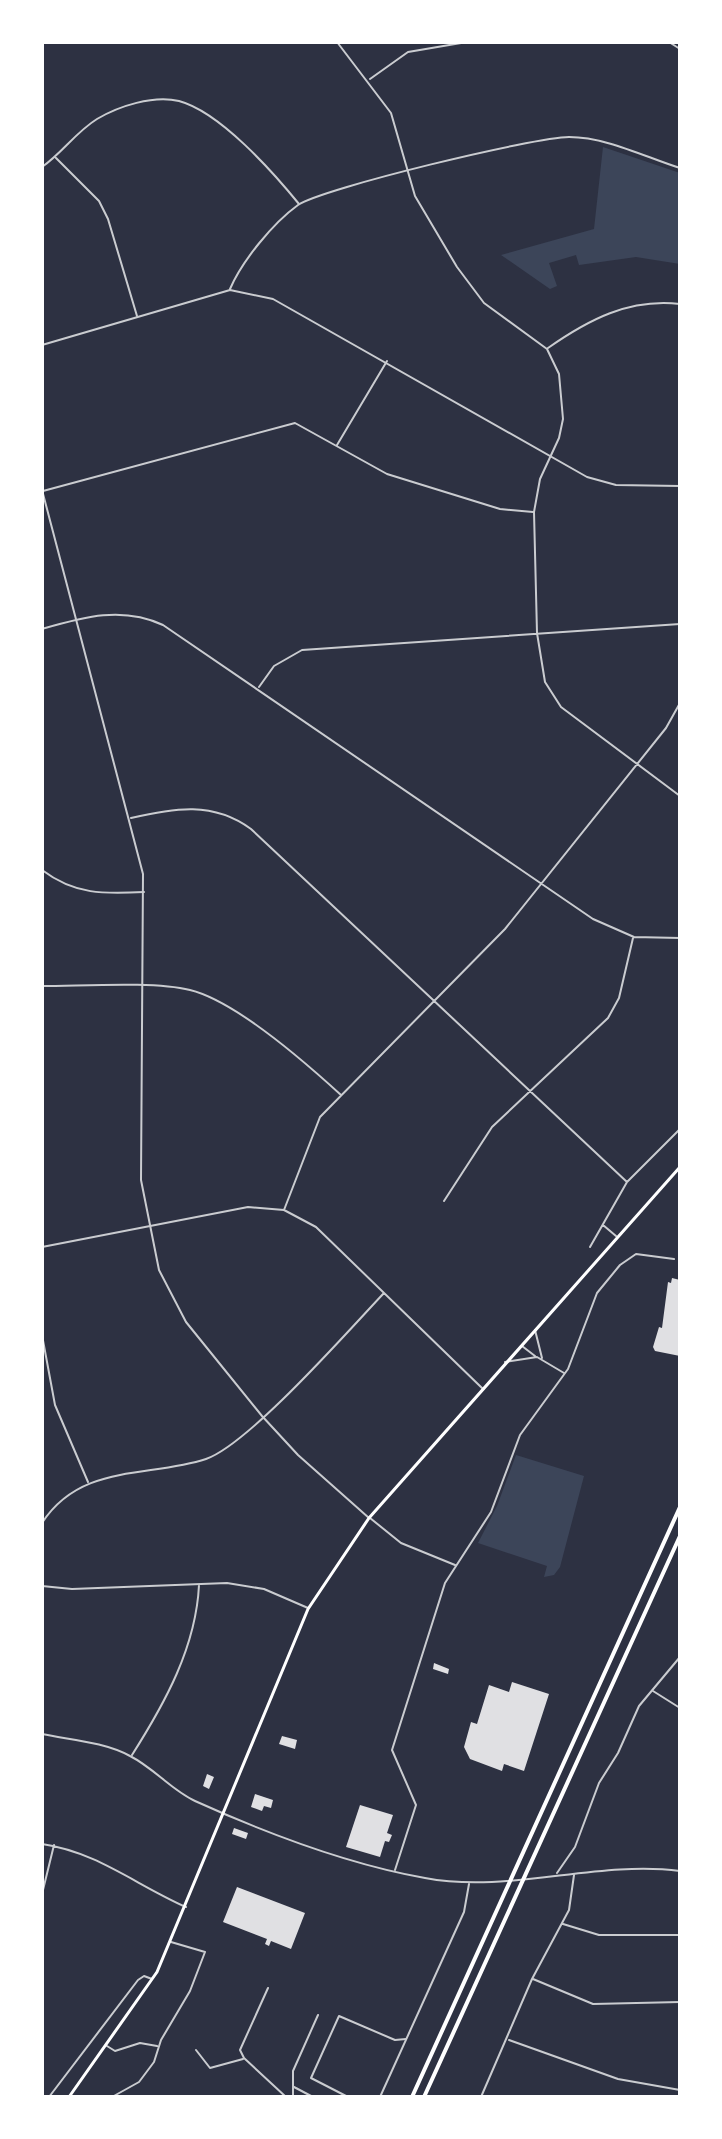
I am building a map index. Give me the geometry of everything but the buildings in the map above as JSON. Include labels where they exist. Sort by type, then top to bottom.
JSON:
[{"type":"highway","points":[[412,2097],[680,1507]]},
{"type":"highway","points":[[424,2097],[680,1536]]},
{"type":"main road","points":[[69,2097],[153,1979],[186,1907],[221,1811],[309,1609],[369,1518],[680,1167]]},
{"type":"street","points":[[337,42],[369,80],[391,113],[426,219],[484,303],[547,349],[559,374],[564,405],[559,438],[540,479],[534,512],[537,633],[542,674],[554,698],[680,796]]},
{"type":"street","points":[[369,80],[408,52],[467,42]]},
{"type":"street","points":[[669,42],[680,49]]},
{"type":"street","points":[[42,167],[79,132],[122,107],[160,99],[181,102],[253,150],[299,204]]},
{"type":"street","points":[[230,290],[241,264],[299,204],[408,172],[524,143],[571,137],[592,139],[680,168]]},
{"type":"street","points":[[55,157],[99,201],[108,219],[137,316]]},
{"type":"street","points":[[42,345],[230,290],[273,299],[296,309],[550,457],[603,483],[680,486]]},
{"type":"street","points":[[547,349],[586,321],[605,313],[680,304]]},
{"type":"street","points":[[337,445],[387,361]]},
{"type":"street","points":[[456,1565],[401,1543],[298,1455],[262,1416],[177,1309],[159,1270],[141,1180],[144,892],[131,818],[42,491],[295,423],[387,474],[500,509],[534,512]]},
{"type":"street","points":[[42,629],[77,619],[118,613],[151,619],[258,688],[610,929],[634,937],[680,938]]},
{"type":"street","points":[[258,688],[274,666],[302,650],[680,624]]},
{"type":"street","points":[[284,1210],[316,1123],[505,929],[666,728],[680,703]]},
{"type":"street","points":[[131,818],[192,807],[239,820],[435,998],[627,1182]]},
{"type":"street","points":[[42,870],[60,883],[89,893],[144,892]]},
{"type":"street","points":[[444,1201],[479,1144],[608,1018],[619,998],[634,937]]},
{"type":"street","points":[[42,986],[183,988],[210,997],[304,1062],[341,1095]]},
{"type":"street","points":[[590,1247],[627,1182],[680,1129]]},
{"type":"street","points":[[42,1247],[237,1208],[284,1210],[316,1227],[482,1388]]},
{"type":"street","points":[[603,1225],[617,1237]]},
{"type":"street","points":[[395,1871],[416,1805],[392,1750],[445,1583],[491,1512],[520,1435],[565,1374],[589,1309],[610,1275],[636,1254],[674,1259]]},
{"type":"street","points":[[42,1523],[66,1497],[88,1483],[126,1471],[211,1457],[230,1446],[385,1293]]},
{"type":"street","points":[[535,1329],[537,1346],[543,1359]]},
{"type":"street","points":[[42,1335],[58,1414],[88,1483]]},
{"type":"street","points":[[521,1345],[565,1374]]},
{"type":"street","points":[[505,1362],[537,1357]]},
{"type":"street","points":[[132,1756],[155,1718],[192,1637],[199,1583]]},
{"type":"street","points":[[42,1586],[72,1589],[199,1583],[264,1589],[309,1609]]},
{"type":"street","points":[[556,1875],[575,1847],[599,1783],[618,1753],[639,1706],[680,1657]]},
{"type":"street","points":[[652,1690],[680,1708]]},
{"type":"street","points":[[42,1734],[95,1744],[132,1756],[185,1796],[280,1837],[395,1871],[469,1882],[556,1875],[680,1871]]},
{"type":"street","points":[[42,1844],[99,1859],[150,1891],[186,1907]]},
{"type":"street","points":[[42,1894],[54,1845]]},
{"type":"street","points":[[482,2097],[532,1979],[562,1924],[573,1896],[574,1875]]},
{"type":"street","points":[[380,2097],[464,1912],[469,1882]]},
{"type":"street","points":[[562,1924],[599,1935],[680,1935]]},
{"type":"street","points":[[112,2097],[139,2082],[143,2072],[154,2062],[158,2047],[190,1991],[205,1952],[171,1942]]},
{"type":"street","points":[[49,2097],[138,1980],[144,1976],[153,1979]]},
{"type":"street","points":[[532,1979],[593,2004],[680,2002]]},
{"type":"street","points":[[268,1988],[240,2050],[244,2058],[286,2097]]},
{"type":"street","points":[[293,2097],[293,2071],[318,2015]]},
{"type":"street","points":[[348,2097],[311,2078],[339,2016],[395,2040],[407,2039]]},
{"type":"street","points":[[508,2040],[618,2079],[680,2090]]},
{"type":"street","points":[[106,2045],[115,2051],[140,2043],[158,2047]]},
{"type":"street","points":[[196,2050],[210,2068],[244,2058]]},
{"type":"street","points":[[293,2086],[313,2097]]},
{"type":"shaded area","points":[[603,147],[680,173],[680,264],[636,257],[579,265],[576,255],[549,263],[557,286],[550,289],[501,255],[594,229]]},
{"type":"shaded area","points":[[516,1455],[584,1476],[560,1567],[554,1575],[544,1577],[547,1566],[478,1543],[497,1506]]}]
